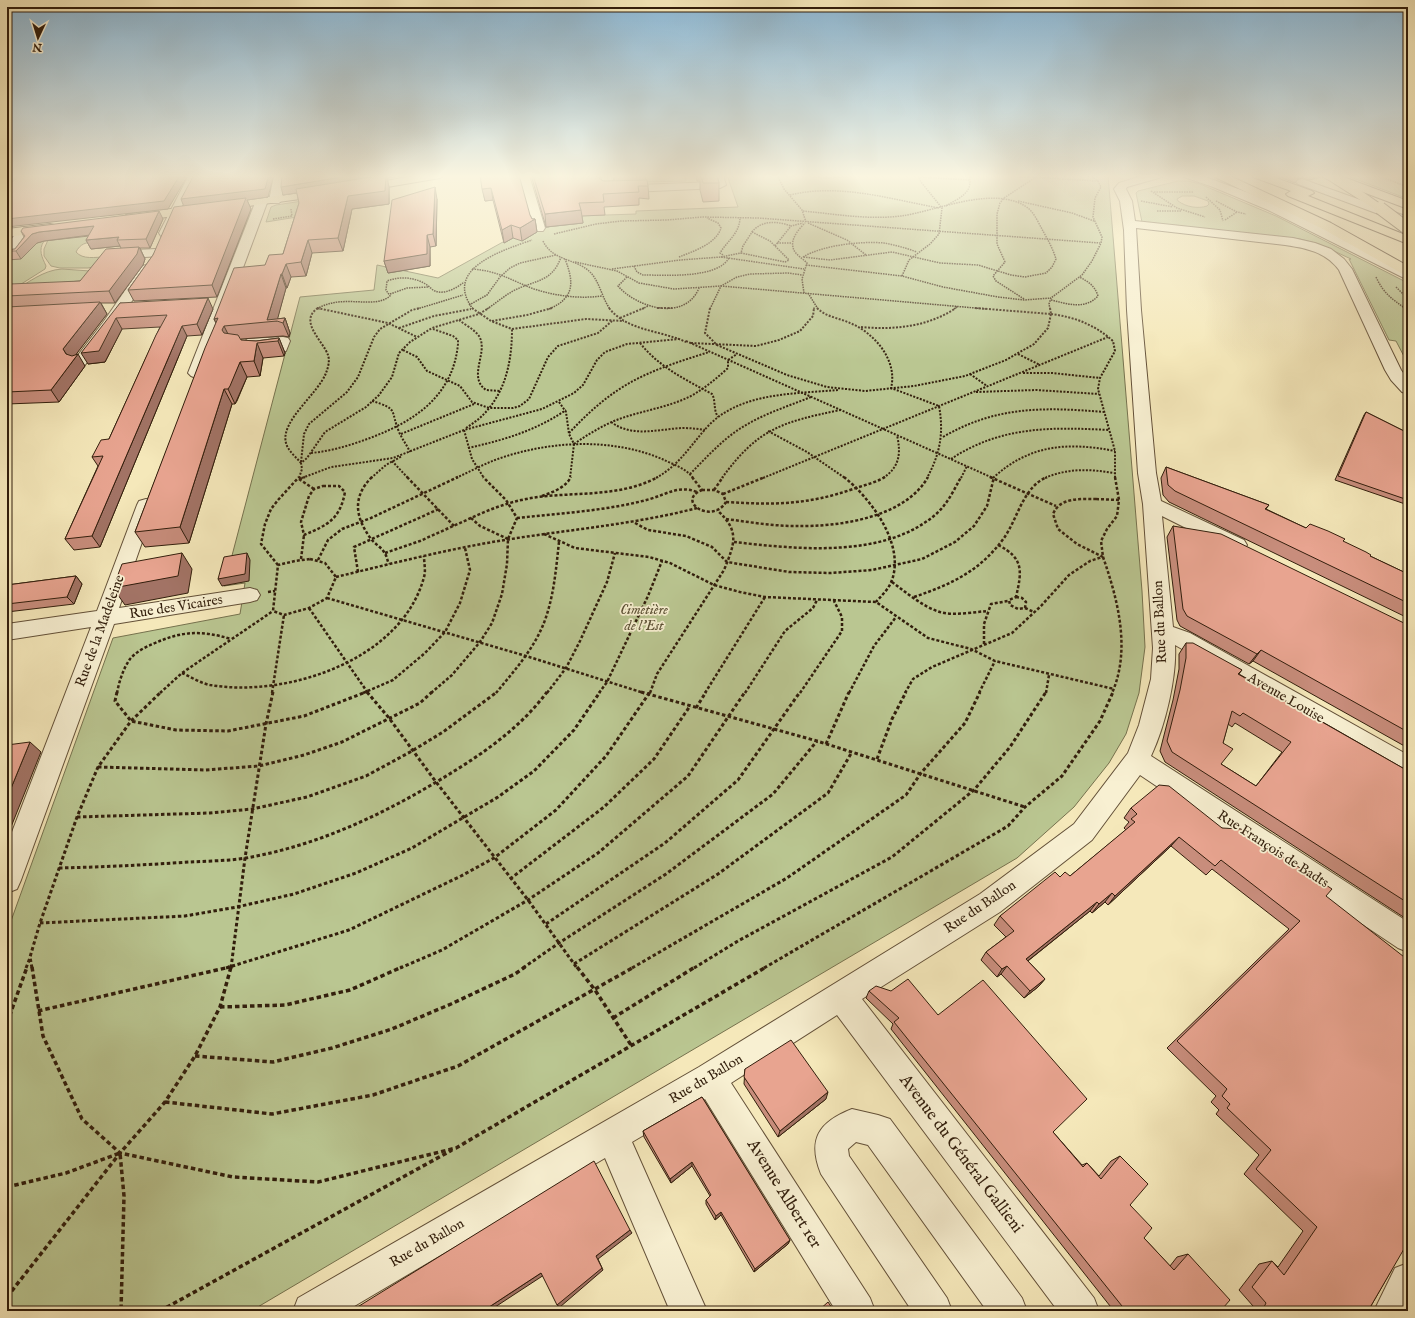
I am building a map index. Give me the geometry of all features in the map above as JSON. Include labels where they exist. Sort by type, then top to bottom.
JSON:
[{"type":"main road","points":[[1346,237],[1408,271]]},
{"type":"main road","points":[[1359,237],[1408,262]]},
{"type":"street","points":[[7,254],[14,254],[23,244],[13,245],[20,237]]},
{"type":"street","points":[[80,362],[121,308],[150,266],[163,237]]},
{"type":"street","points":[[189,391],[212,346],[217,302],[250,237]]},
{"type":"street","name":"Rue du Ballon","points":[[311,1311],[710,1078],[990,903],[1084,832],[1137,760],[1148,736],[1162,679],[1164,657],[1152,504],[1147,473],[1130,237]]},
{"type":"street","points":[[1238,237],[1299,243],[1325,251],[1337,259],[1345,268],[1393,370],[1408,389]]},
{"type":"street","points":[[1330,237],[1408,276]]},
{"type":"street","points":[[110,255],[156,253]]},
{"type":"street","points":[[106,308],[136,307]]},
{"type":"street","points":[[237,344],[252,342],[255,344]]},
{"type":"street","name":"Rue de la Madeleine","points":[[7,880],[106,618],[153,488]]},
{"type":"street","points":[[1152,504],[1251,552]]},
{"type":"street","name":"Rue des Vicaires","points":[[7,632],[250,595]]},
{"type":"street","name":"Avenue Louise","points":[[1163,632],[1182,639],[1408,767]]},
{"type":"street","name":"Rue François de Badts","points":[[1137,760],[1408,938]]},
{"type":"street","name":"Avenue du Général Gallieni","points":[[841,996],[1081,1311]]},
{"type":"street","name":"Avenue Albert 1er","points":[[710,1078],[857,1311]]},
{"type":"street","points":[[934,1311],[833,1162],[831,1142],[852,1125],[878,1131],[1008,1311]]},
{"type":"street","points":[[612,1135],[689,1311]]},
{"type":"street","points":[[1392,1311],[1408,1281]]},
{"type":"path","points":[[390,294],[386,290],[387,281],[393,278],[417,280],[434,291],[441,292],[452,290],[460,286],[472,269],[484,260],[532,237]]},
{"type":"path","points":[[542,237],[544,244],[551,252],[578,264],[589,271],[598,283],[602,296],[611,310],[624,321],[636,327],[667,334],[710,352],[1056,506]]},
{"type":"path","points":[[672,260],[704,247],[717,237]]},
{"type":"path","points":[[722,256],[720,253],[721,251],[733,237]]},
{"type":"path","points":[[741,253],[743,246],[749,237]]},
{"type":"path","points":[[609,269],[688,257],[722,256],[741,253],[762,259],[789,261],[775,246],[759,237]]},
{"type":"path","points":[[775,246],[782,237]]},
{"type":"path","points":[[794,237],[792,247],[796,253],[803,257],[830,260],[892,252],[940,263],[978,265],[1011,275],[1025,277],[1046,273],[1052,267],[1056,260],[1054,249],[1048,239]]},
{"type":"path","points":[[836,237],[863,250],[866,255]]},
{"type":"path","points":[[902,276],[903,269],[911,257],[937,237]]},
{"type":"path","points":[[998,237],[997,244],[1006,262],[993,276],[996,281],[1024,300]]},
{"type":"path","points":[[1017,237],[1101,243]]},
{"type":"path","points":[[802,274],[750,274],[737,277],[721,286],[712,301],[706,316],[705,333],[717,345],[787,375],[828,387],[865,391],[914,386],[970,374],[1006,360],[1034,344],[1048,328],[1051,314],[1049,304],[1051,299],[1079,277],[1092,261],[1101,243],[1102,237]]},
{"type":"path","points":[[803,257],[820,250],[852,244],[876,242],[891,244],[917,252]]},
{"type":"path","points":[[777,243],[792,243]]},
{"type":"path","points":[[469,305],[487,295],[503,274],[510,268],[520,263],[557,255]]},
{"type":"path","points":[[722,256],[804,269]]},
{"type":"path","points":[[301,463],[325,432],[366,407],[386,386],[392,377],[399,354],[410,342],[432,328],[479,314],[513,291],[551,276],[558,266],[561,257]]},
{"type":"path","points":[[803,257],[806,265],[802,274],[804,293]]},
{"type":"path","points":[[634,266],[637,273],[643,275],[698,272],[714,270],[722,267],[729,258]]},
{"type":"path","points":[[160,1311],[456,1148],[1008,826],[1025,808],[1062,776],[1100,721],[1119,678],[1122,638],[1116,592],[1103,557],[1101,541],[1107,529],[1117,516],[1119,500],[1114,473],[1114,451],[1098,389],[1100,378],[1114,351],[1113,341],[1092,324],[1060,314],[721,286],[674,289],[655,287],[640,283],[617,271],[565,259]]},
{"type":"path","points":[[491,322],[534,314],[558,306],[567,296],[572,284],[570,272],[565,259]]},
{"type":"path","points":[[806,265],[902,276],[973,294],[1024,300],[1051,299],[1082,305],[1095,300],[1098,296],[1097,291],[1092,285],[1079,277]]},
{"type":"path","points":[[472,269],[503,274],[525,285],[567,296],[591,298],[602,296]]},
{"type":"path","points":[[1375,276],[1383,291],[1390,298],[1408,310]]},
{"type":"path","points":[[627,277],[618,286],[624,293],[648,306]]},
{"type":"path","points":[[464,281],[463,295],[472,309],[491,322],[512,329],[586,319],[624,321]]},
{"type":"path","points":[[1396,286],[1408,299]]},
{"type":"path","points":[[301,463],[286,444],[285,434],[294,416],[320,385],[329,362],[325,346],[317,337],[310,321],[311,314],[317,308],[333,301],[353,300],[381,302],[389,298],[390,294],[407,288],[429,287]]},
{"type":"path","points":[[620,318],[648,306],[670,307],[684,304],[693,300],[699,288]]},
{"type":"path","points":[[1400,291],[1408,294]]},
{"type":"path","points":[[808,293],[814,306],[822,313],[860,327],[899,329],[922,324],[946,315],[959,306]]},
{"type":"path","points":[[7,1023],[77,817],[98,767],[131,722],[182,673],[273,611],[278,565],[261,544],[262,531],[269,513],[279,498],[299,479],[303,470],[301,463],[304,434],[309,424],[347,392],[358,377],[374,337],[380,329],[412,310],[463,295]]},
{"type":"path","points":[[686,342],[717,345],[756,346],[800,331],[813,316],[814,306]]},
{"type":"path","points":[[317,308],[388,323],[417,337]]},
{"type":"path","points":[[398,328],[431,315],[472,309]]},
{"type":"path","points":[[459,320],[475,331],[481,339],[479,370],[479,383],[481,387],[487,390],[500,391]]},
{"type":"path","points":[[403,350],[417,357],[427,371],[460,386],[475,404],[489,408],[502,409],[520,406],[528,399],[548,357],[558,346],[598,333],[612,321]]},
{"type":"path","points":[[860,327],[888,356],[893,376],[891,388]]},
{"type":"path","points":[[310,453],[336,451],[398,427],[428,406],[440,394],[448,380],[458,351],[458,340],[448,334],[432,328]]},
{"type":"path","points":[[464,430],[482,416],[500,391],[511,354],[512,329]]},
{"type":"path","points":[[723,494],[1108,337]]},
{"type":"path","points":[[299,479],[331,467],[393,458],[464,430],[506,420],[542,409],[559,402],[574,393],[583,385],[597,360],[605,352],[627,344],[679,339]]},
{"type":"path","points":[[640,343],[666,367],[712,394],[715,399],[713,406],[718,417]]},
{"type":"path","points":[[569,433],[594,407],[616,391],[666,367],[710,352]]},
{"type":"path","points":[[728,360],[738,354]]},
{"type":"path","points":[[1018,354],[1040,365]]},
{"type":"path","points":[[574,444],[611,422],[684,400],[703,389],[728,368],[728,360]]},
{"type":"path","points":[[1022,372],[1052,373],[1100,378]]},
{"type":"path","points":[[970,374],[988,386]]},
{"type":"path","points":[[891,388],[939,406]]},
{"type":"path","points":[[538,497],[605,491],[638,485],[663,475],[675,465],[718,417],[737,406],[760,398],[845,389]]},
{"type":"path","points":[[974,392],[1036,390],[1099,394]]},
{"type":"path","points":[[690,474],[730,435],[745,425],[767,414],[812,397]]},
{"type":"path","points":[[372,401],[386,405],[394,412],[401,434],[411,451]]},
{"type":"path","points":[[385,553],[420,541],[509,503],[558,491],[567,485],[572,477],[574,444],[570,440],[568,414],[564,406],[559,402]]},
{"type":"path","points":[[401,434],[475,404]]},
{"type":"path","points":[[725,518],[769,524],[806,526],[846,523],[896,508],[917,492],[930,475],[943,437],[939,406]]},
{"type":"path","points":[[943,437],[956,428],[978,418],[1004,413],[1040,409],[1104,412]]},
{"type":"path","points":[[468,448],[520,436],[555,418],[566,410]]},
{"type":"path","points":[[714,490],[726,470],[768,431],[782,424],[841,410]]},
{"type":"path","points":[[611,422],[625,430],[638,432],[680,428],[705,430]]},
{"type":"path","points":[[951,459],[973,445],[1019,430],[1045,428],[1109,430]]},
{"type":"path","points":[[464,430],[468,448],[476,468],[509,503],[517,518]]},
{"type":"path","points":[[768,431],[816,456],[857,488],[878,514],[889,539],[895,565],[892,582],[887,592],[876,602]]},
{"type":"path","points":[[726,502],[789,503],[828,497],[878,482],[891,472],[898,461],[900,447],[897,435]]},
{"type":"path","points":[[318,560],[328,540],[340,530],[424,494],[476,468],[522,451],[544,446],[574,444],[623,448],[650,454],[675,465],[690,474],[702,490]]},
{"type":"path","points":[[635,523],[648,530],[686,536],[712,547],[727,562],[789,572],[831,573],[872,570],[922,559],[955,542],[974,526],[987,506],[993,478],[1006,466],[1023,456],[1045,449],[1070,446],[1099,448],[1114,451]]},
{"type":"path","points":[[388,564],[385,553],[371,539],[361,521],[358,510],[359,497],[366,484],[377,472],[392,461],[411,451]]},
{"type":"path","points":[[392,461],[454,526]]},
{"type":"path","points":[[734,542],[775,547],[817,549],[864,544],[889,539],[917,528],[936,514],[954,490],[966,466]]},
{"type":"path","points":[[914,597],[964,576],[983,562],[998,545],[1018,514],[1027,493],[1042,478],[1080,470],[1100,470],[1114,473]]},
{"type":"path","points":[[299,479],[314,489]]},
{"type":"path","points":[[301,559],[304,535],[301,522],[305,508],[314,489],[323,486],[339,486],[345,492],[341,512],[325,527],[304,535]]},
{"type":"path","points":[[517,518],[592,511],[629,505],[661,496],[676,489],[688,488],[697,492]]},
{"type":"path","points":[[702,490],[714,490],[723,494],[726,502],[717,510],[706,512],[697,508],[692,503],[692,499],[697,492],[702,490]]},
{"type":"path","points":[[1103,557],[1077,544],[1058,529],[1053,514],[1056,506],[1060,504],[1084,499],[1119,500]]},
{"type":"path","points":[[336,577],[424,556],[508,539],[635,523],[697,508]]},
{"type":"path","points":[[358,572],[354,547],[439,509]]},
{"type":"path","points":[[38,1011],[230,967],[349,930],[461,876],[494,858],[556,810],[606,756],[648,695],[657,674],[727,562],[734,542],[730,523],[717,510]]},
{"type":"path","points":[[471,518],[480,526],[508,539]]},
{"type":"path","points":[[98,767],[140,770],[205,770],[259,766],[304,755],[342,742],[420,703],[452,675],[480,642],[492,623],[502,594],[507,564],[508,539],[517,518]]},
{"type":"path","points":[[544,534],[575,548],[662,560],[690,571],[714,585],[765,596],[834,601],[876,602],[928,638],[971,649],[995,660],[1049,675],[1114,689]]},
{"type":"path","points":[[77,817],[210,813],[252,809],[307,797],[366,776],[444,732],[494,696],[526,656],[545,621],[555,584],[559,542]]},
{"type":"path","points":[[998,545],[1014,553],[1020,563],[1021,572],[1016,597]]},
{"type":"path","points":[[232,640],[215,634],[191,632],[156,641],[131,658],[119,679],[115,701],[131,722],[176,730],[228,731],[304,716],[367,692],[393,680],[425,654],[445,632],[460,603],[470,570],[465,548]]},
{"type":"path","points":[[59,868],[118,867],[244,858],[295,846],[356,825],[401,804],[475,759],[534,710],[566,668],[580,642],[607,582],[615,553]]},
{"type":"path","points":[[182,673],[209,685],[249,688],[274,686],[324,673],[366,654],[388,636],[403,620],[417,599],[424,576],[424,556]]},
{"type":"path","points":[[877,759],[892,718],[913,679],[932,667],[971,649],[1012,633],[1034,612],[1069,574],[1090,561],[1103,557]]},
{"type":"path","points":[[273,611],[284,615],[309,608],[327,598],[336,577],[332,569],[318,560],[301,559],[278,565]]},
{"type":"path","points":[[40,923],[185,916],[237,907],[294,894],[356,873],[412,848],[498,797],[534,771],[574,730],[607,682],[648,596],[662,560]]},
{"type":"path","points":[[892,582],[914,597],[941,612],[968,613],[988,611]]},
{"type":"path","points":[[250,595],[275,591]]},
{"type":"path","points":[[696,708],[765,596]]},
{"type":"path","points":[[984,644],[983,627],[992,604],[1008,601],[1010,598],[1016,597],[1022,598],[1026,602],[1025,608]]},
{"type":"path","points":[[327,598],[480,642],[648,695],[877,759],[1025,808]]},
{"type":"path","points":[[220,1007],[286,1005],[350,990],[442,950],[528,900],[598,853],[688,776],[729,718],[785,631],[813,608],[817,600]]},
{"type":"path","points":[[546,924],[665,843],[738,780],[775,730],[842,631],[842,617],[834,601]]},
{"type":"path","points":[[1008,601],[1010,605],[1015,608],[1025,608],[1034,612]]},
{"type":"path","points":[[309,608],[367,692],[389,718],[595,990],[631,1045]]},
{"type":"path","points":[[7,1297],[120,1153],[165,1102],[195,1056],[220,1007],[230,967],[244,858],[266,724],[274,686],[284,615]]},
{"type":"path","points":[[826,744],[851,688],[874,646],[896,617]]},
{"type":"path","points":[[165,1102],[272,1114],[372,1095],[458,1066],[595,990],[787,878],[906,795],[920,773],[965,723],[995,660]]},
{"type":"path","points":[[613,1018],[738,941],[892,857],[974,790],[1010,747],[1046,694],[1049,675]]},
{"type":"path","points":[[510,879],[604,807],[643,770],[654,759],[690,706]]},
{"type":"path","points":[[195,1056],[273,1062],[332,1048],[384,1031],[451,1004],[515,974],[558,943],[666,874],[773,794],[817,741]]},
{"type":"path","points":[[574,964],[718,874],[828,793],[852,752]]},
{"type":"path","points":[[30,958],[43,1036],[82,1119],[120,1153],[233,1177],[318,1182],[456,1148]]},
{"type":"path","points":[[7,1187],[66,1173],[120,1153]]},
{"type":"path","points":[[120,1153],[124,1196],[121,1311]]},
{"type":"green space","points":[[77,237],[97,237],[95,242],[84,244],[79,247],[76,252],[79,255],[86,257],[105,257],[93,267],[88,268],[60,268],[51,266],[44,256],[44,249],[48,240]]},
{"type":"green space","name":"Cimetière de l'Est","points":[[513,237],[1113,237],[1142,591],[1145,647],[1139,693],[1126,734],[1109,763],[1074,807],[1017,858],[251,1311],[7,1311],[7,932],[113,638],[240,614],[245,583],[224,586],[300,297],[374,290],[377,265],[438,278]]},
{"type":"green space","points":[[1277,237],[1316,237],[1408,283],[1408,364],[1396,341],[1389,340],[1349,259],[1351,259],[1319,244],[1300,239]]},
{"type":"green space","points":[[44,241],[41,250],[46,266],[45,269],[7,293],[7,260],[36,243]]},
{"type":"green space","points":[[62,269],[90,271],[77,289],[12,292],[42,274]]},
{"type":"building","points":[[25,237],[30,237],[16,251],[7,251],[15,249]]},
{"type":"building","points":[[88,237],[147,237],[146,239],[117,240],[119,237],[86,240]]},
{"type":"building","points":[[161,237],[231,237],[212,285],[128,290],[153,255]]},
{"type":"building","points":[[288,237],[338,237],[338,238],[308,240],[301,262],[286,264],[281,274],[267,320],[285,318],[283,323],[277,321],[224,326],[222,330],[224,333],[238,335],[241,340],[256,341],[279,338],[278,341],[257,343],[254,361],[240,362],[230,386],[228,389],[224,389],[180,527],[135,532],[205,348],[218,318],[214,319],[234,268],[265,265],[269,255],[283,254]]},
{"type":"building","points":[[387,237],[427,237],[427,254],[384,261]]},
{"type":"building","points":[[139,247],[137,254],[109,291],[7,296],[7,287],[10,284],[80,281],[106,249]]},
{"type":"building","points":[[208,298],[197,324],[182,326],[92,536],[65,539],[103,456],[92,457],[101,440],[109,439],[156,335],[167,315],[116,318],[99,351],[81,353],[120,303]]},
{"type":"building","points":[[100,302],[63,349],[66,354],[72,356],[78,354],[51,390],[7,392],[7,307]]},
{"type":"building","points":[[1366,412],[1408,433],[1408,500],[1338,476]]},
{"type":"building","points":[[1166,467],[1269,505],[1265,509],[1306,528],[1310,524],[1328,531],[1345,539],[1343,541],[1366,552],[1371,555],[1370,556],[1408,574],[1408,603],[1175,491],[1168,485]]},
{"type":"building","points":[[1173,526],[1221,534],[1408,625],[1408,732],[1261,650],[1257,654],[1187,616],[1183,609]]},
{"type":"building","points":[[182,553],[178,576],[113,588],[122,564]]},
{"type":"building","points":[[247,553],[245,574],[218,579],[224,557]]},
{"type":"building","points":[[76,576],[67,597],[7,604],[7,585]]},
{"type":"building","points":[[1186,643],[1193,643],[1242,670],[1238,674],[1408,771],[1408,903],[1172,752],[1167,741],[1180,690],[1186,658]],"holes":[[[1232,711],[1240,716],[1243,713],[1291,742],[1256,786],[1221,764],[1233,749],[1223,743]]]},
{"type":"building","points":[[30,742],[7,798],[7,745]]},
{"type":"building","points":[[1159,785],[1169,786],[1222,828],[1241,829],[1332,889],[1326,896],[1408,960],[1408,1242],[1368,1311],[1262,1311],[1266,1303],[1252,1287],[1272,1261],[1284,1275],[1317,1227],[1256,1169],[1271,1150],[1227,1108],[1230,1104],[1222,1096],[1227,1089],[1177,1041],[1300,921],[1221,860],[1215,866],[1179,837],[1115,896],[1112,893],[1099,904],[1097,902],[1026,959],[1045,979],[1030,991],[1007,966],[1002,969],[986,952],[1014,931],[1000,916],[1055,872],[1060,877],[1065,872],[1070,876],[1135,822],[1131,819],[1137,814],[1131,808]]},
{"type":"building","points":[[908,979],[938,1015],[983,980],[1087,1099],[1053,1132],[1083,1167],[1087,1163],[1101,1179],[1120,1156],[1148,1184],[1130,1205],[1152,1228],[1144,1238],[1174,1270],[1188,1254],[1230,1300],[1223,1308],[1225,1311],[1126,1311],[894,1022],[899,1018],[869,991],[876,986],[891,991]]},
{"type":"building","points":[[791,1040],[828,1092],[780,1131],[744,1077],[745,1069]]},
{"type":"building","points":[[702,1097],[790,1240],[755,1269],[721,1212],[716,1216],[706,1200],[711,1195],[692,1162],[670,1179],[643,1131]]},
{"type":"building","points":[[594,1161],[630,1230],[596,1256],[602,1268],[557,1305],[541,1273],[483,1311],[351,1311]]},
{"type":"building","points":[[828,1302],[834,1311],[818,1311]]}]
